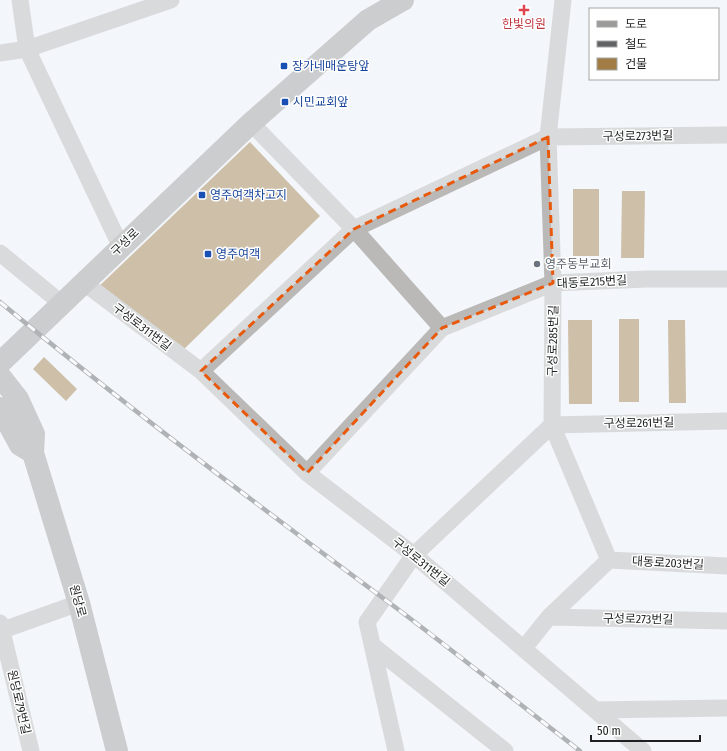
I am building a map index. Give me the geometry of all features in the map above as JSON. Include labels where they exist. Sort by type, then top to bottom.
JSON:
[{"type":"main road","name":"구성로","points":[[0,363],[61,303],[251,123],[389,3]]},
{"type":"main road","name":"원당로","points":[[0,376],[18,399],[34,434],[33,453],[79,603],[117,751]]},
{"type":"main road","points":[[0,408],[20,445],[33,453]]},
{"type":"street","points":[[20,0],[27,49],[121,247]]},
{"type":"street","points":[[0,53],[27,49],[171,0]]},
{"type":"street","name":"구성로285번길","points":[[563,0],[548,137],[553,283],[552,425],[609,560]]},
{"type":"street","points":[[251,123],[354,229],[442,328]]},
{"type":"street","name":"구성로273번길","points":[[548,137],[727,135]]},
{"type":"street","points":[[201,371],[354,229],[548,137]]},
{"type":"street","points":[[0,253],[61,303]]},
{"type":"street","name":"대동로215번길","points":[[307,473],[442,328],[553,283],[647,279],[727,279]]},
{"type":"street","name":"구성로311번길","points":[[83,282],[201,371],[307,473],[414,555],[643,751]]},
{"type":"street","name":"구성로261번길","points":[[552,425],[727,421]]},
{"type":"street","points":[[396,751],[367,622],[414,555],[552,425]]},
{"type":"street","points":[[524,648],[549,617],[609,560]]},
{"type":"street","name":"대동로203번길","points":[[609,560],[727,566]]},
{"type":"street","points":[[1,628],[79,603]]},
{"type":"street","name":"구성로273번길","points":[[549,617],[727,621]]},
{"type":"street","name":"원당로79번길","points":[[1,628],[31,751]]},
{"type":"street","points":[[373,646],[506,751]]},
{"type":"street","points":[[595,710],[727,708]]},
{"type":"highlighted area","points":[[548,137],[553,283],[442,328],[307,473],[201,371],[354,229]]},
{"type":"building","name":"영주여객","points":[[250,142],[320,216],[179,354],[94,291]]},
{"type":"building","points":[[573,189],[599,189],[599,256],[573,256]]},
{"type":"building","points":[[622,191],[645,191],[644,258],[621,258]]},
{"type":"building","points":[[619,319],[639,319],[639,402],[619,402]]},
{"type":"building","points":[[568,320],[592,320],[592,404],[569,404]]},
{"type":"building","points":[[668,320],[685,320],[686,403],[669,403]]},
{"type":"building","points":[[44,357],[77,389],[66,401],[33,369]]},
{"type":"railway","points":[[0,302],[145,418],[415,622],[580,751]]},
{"type":"place","name":"한빛의원","points":[[524,10]]},
{"type":"place","name":"장가네매운탕앞","points":[[284,66]]},
{"type":"place","name":"시민교회앞","points":[[285,102]]},
{"type":"place","name":"영주여객차고지","points":[[202,195]]},
{"type":"place","name":"영주여객","points":[[208,254]]},
{"type":"place","name":"영주동부교회","points":[[537,264]]}]
